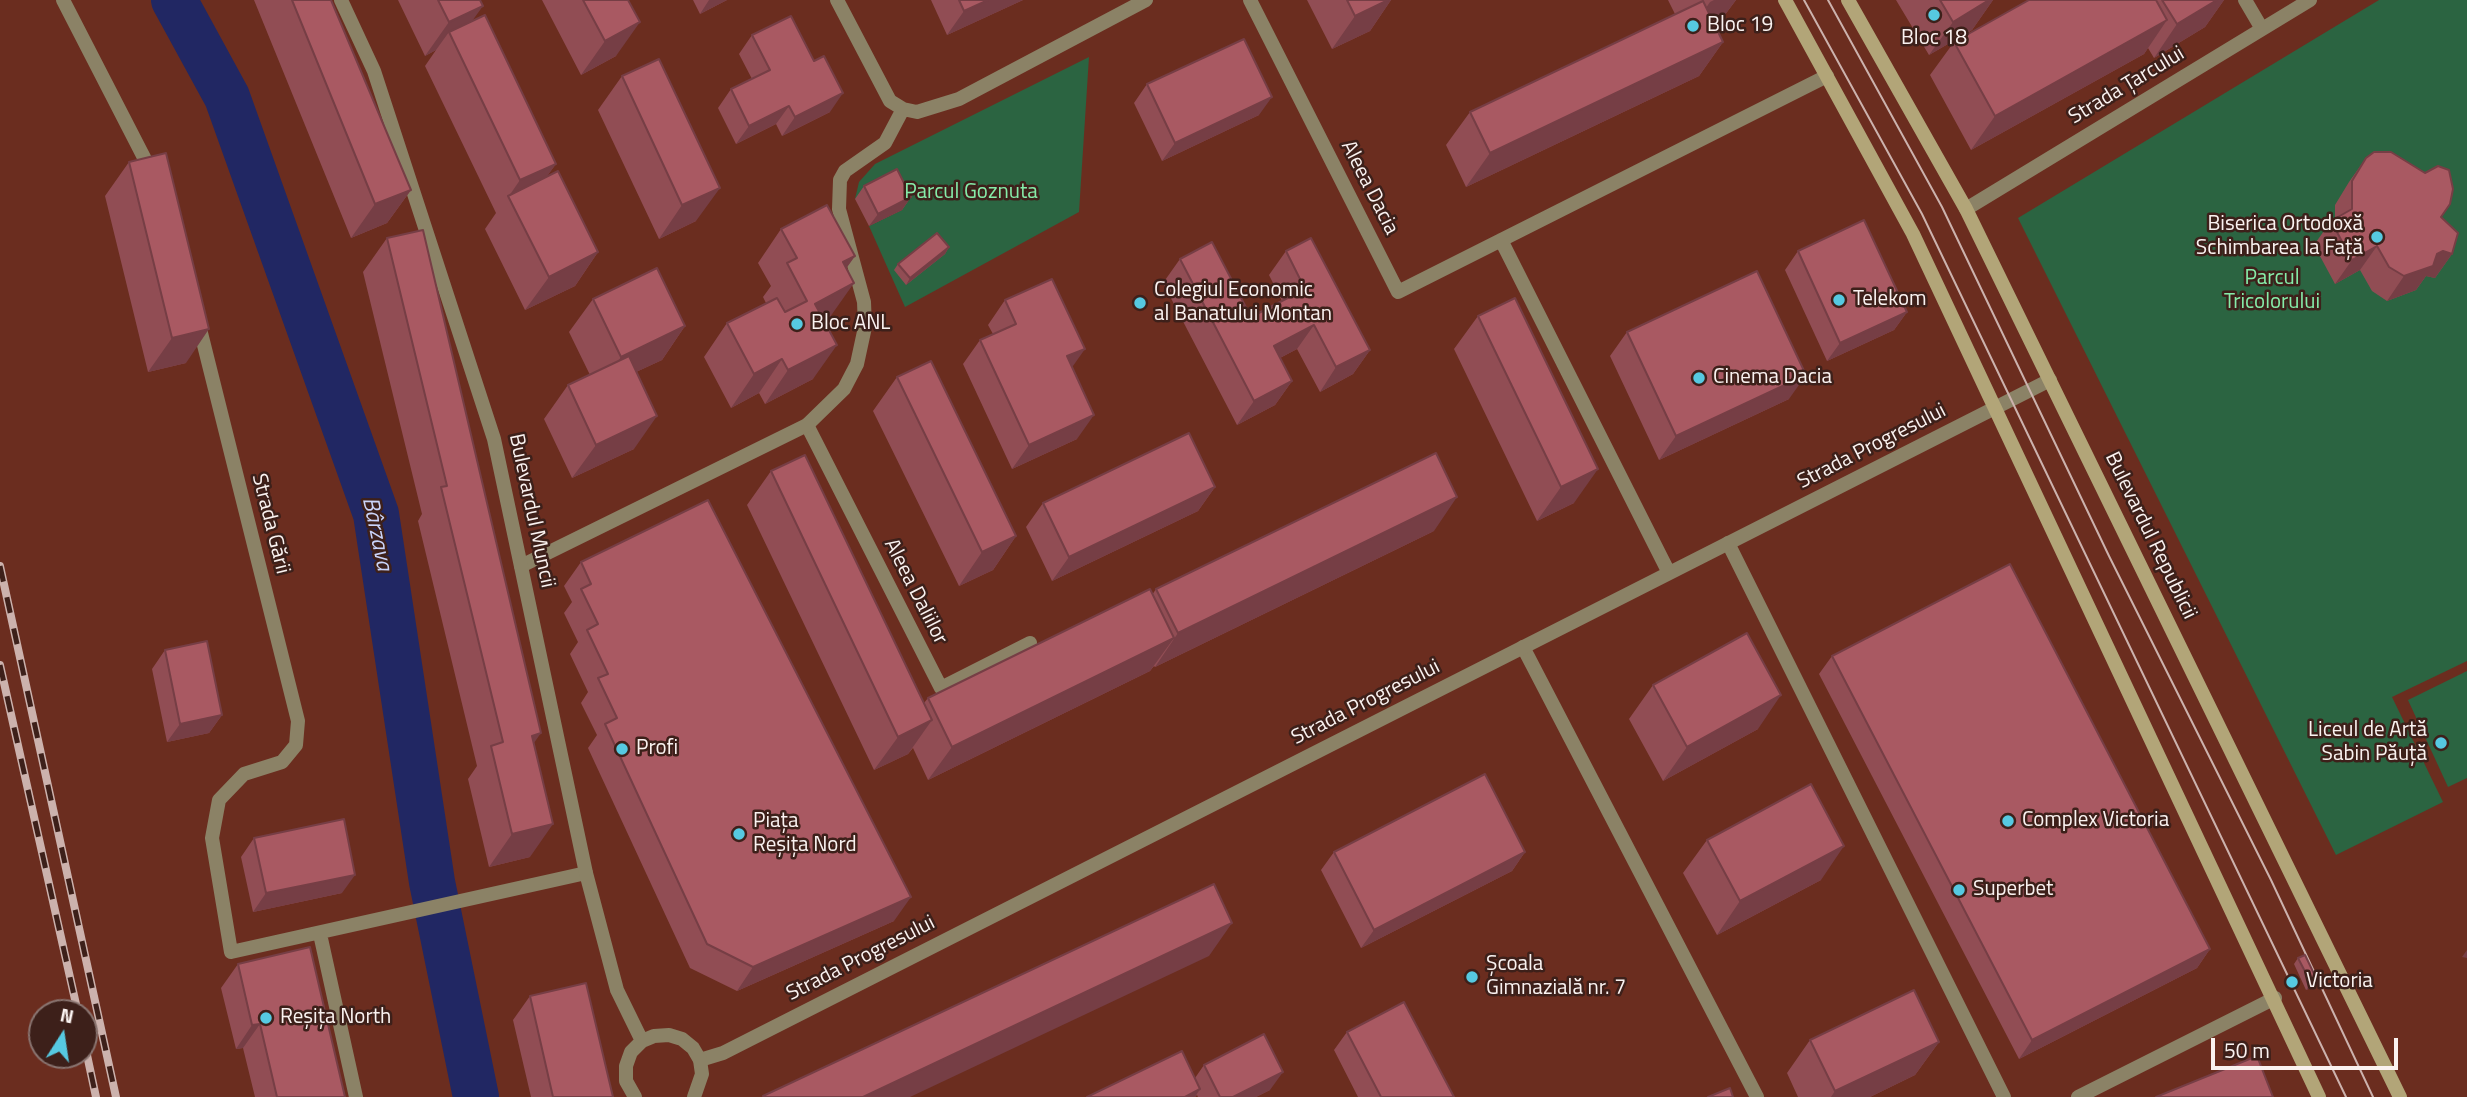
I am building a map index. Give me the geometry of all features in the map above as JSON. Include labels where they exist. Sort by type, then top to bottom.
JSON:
[{"type":"main road","points":[[1785,0],[1913,234],[2275,998],[2319,1097]]},
{"type":"main road","name":"Bulevardul Republicii","points":[[1848,0],[1966,209],[2400,1097]]},
{"type":"street","points":[[64,0],[157,184]]},
{"type":"street","name":"Bulevardul Muncii","points":[[341,0],[374,71],[487,416],[586,873],[617,990],[642,1041]]},
{"type":"street","points":[[837,0],[890,101],[903,109],[917,112],[934,109],[959,99],[1146,0]]},
{"type":"street","name":"Aleea Dacia","points":[[1250,0],[1398,292],[1827,76]]},
{"type":"street","points":[[2245,0],[2262,29]]},
{"type":"street","name":"Strada Țarcului","points":[[1966,209],[2310,0]]},
{"type":"street","points":[[521,566],[807,425],[844,389],[857,364],[865,327],[864,302],[839,209],[840,180],[845,171],[885,143],[895,130],[903,109]]},
{"type":"street","points":[[1501,240],[1669,573]]},
{"type":"street","name":"Strada Gării","points":[[195,310],[298,721],[296,745],[282,762],[244,774],[219,800],[212,838],[231,952],[586,873]]},
{"type":"street","name":"Strada Progresului","points":[[700,1060],[723,1053],[2050,380]]},
{"type":"street","name":"Aleea Daliilor","points":[[807,425],[940,688],[1030,643]]},
{"type":"street","points":[[1728,543],[2004,1097]]},
{"type":"street","points":[[1523,647],[1757,1097]]},
{"type":"street","points":[[320,934],[356,1097]]},
{"type":"street","points":[[2078,1097],[2275,998]]},
{"type":"street","points":[[635,1097],[626,1081],[626,1066],[631,1052],[642,1041],[654,1036],[669,1035],[693,1048],[700,1060],[702,1074],[694,1097]]},
{"type":"green space","name":"Parcul Tricolorului","points":[[2379,0],[2467,0],[2467,661],[2392,697],[2443,802],[2336,855],[2018,218]]},
{"type":"green space","name":"Parcul Goznuta","points":[[1089,57],[1079,212],[905,307],[869,226],[902,210],[888,182],[855,199],[859,182],[875,164]]},
{"type":"green space","name":"Liceul de Artă Sabin Păuță","points":[[2467,671],[2467,778],[2448,787],[2408,700]]},
{"type":"building","points":[[292,0],[331,0],[411,190],[375,204]]},
{"type":"building","points":[[438,0],[480,0],[483,6],[449,22]]},
{"type":"building","points":[[583,0],[628,0],[640,22],[605,41]]},
{"type":"building","points":[[959,0],[988,0],[964,11]]},
{"type":"building","points":[[1347,0],[1388,0],[1355,16]]},
{"type":"building","points":[[1940,0],[1989,0],[1953,22]]},
{"type":"building","points":[[2029,0],[2156,0],[2167,20],[1995,116],[1954,42]]},
{"type":"building","points":[[2162,0],[2217,0],[2177,24]]},
{"type":"building","points":[[1703,1],[1723,42],[1490,153],[1470,112]]},
{"type":"building","points":[[485,15],[556,164],[520,180],[449,32]]},
{"type":"building","points":[[791,16],[814,61],[824,56],[843,93],[795,117],[789,106],[749,126],[731,89],[770,70],[752,35]]},
{"type":"building","points":[[1244,39],[1272,97],[1175,143],[1147,84]]},
{"type":"building","points":[[659,59],[720,188],[682,205],[622,76]]},
{"type":"building","name":"Biserica Ortodoxă Schimbarea la Față","points":[[2374,152],[2391,152],[2425,173],[2438,166],[2449,170],[2453,189],[2450,204],[2441,217],[2458,233],[2452,254],[2443,251],[2437,254],[2433,266],[2404,276],[2389,267],[2377,246],[2352,260],[2331,221],[2352,209],[2352,181],[2366,158]]},
{"type":"building","points":[[166,153],[209,329],[172,338],[129,162]]},
{"type":"building","points":[[897,169],[911,197],[878,214],[864,186]]},
{"type":"building","points":[[558,171],[598,252],[549,277],[508,196]]},
{"type":"building","points":[[827,205],[855,256],[843,262],[854,283],[815,304],[837,345],[788,370],[782,359],[754,374],[727,323],[777,298],[785,312],[807,301],[787,263],[797,258],[781,229]]},
{"type":"building","name":"Telekom","points":[[1864,220],[1907,312],[1840,343],[1798,251]]},
{"type":"building","points":[[423,230],[541,733],[532,736],[553,824],[512,834],[491,746],[503,742],[441,487],[447,486],[387,238]]},
{"type":"building","points":[[937,233],[949,247],[910,278],[898,264]]},
{"type":"building","points":[[1311,238],[1370,350],[1336,367],[1314,325],[1274,346],[1292,381],[1254,401],[1180,259],[1212,242],[1251,317],[1305,289],[1286,251]]},
{"type":"building","points":[[657,268],[685,326],[621,357],[593,299]]},
{"type":"building","name":"Cinema Dacia","points":[[1757,271],[1806,375],[1676,436],[1627,332]]},
{"type":"building","points":[[1052,279],[1085,349],[1067,356],[1094,415],[1029,445],[980,340],[1016,324],[1005,300]]},
{"type":"building","points":[[1515,298],[1598,469],[1561,487],[1478,316]]},
{"type":"building","points":[[629,356],[657,416],[596,445],[568,385]]},
{"type":"building","points":[[931,361],[1016,536],[982,552],[897,377]]},
{"type":"building","points":[[1189,433],[1215,487],[1069,557],[1043,503]]},
{"type":"building","points":[[1436,453],[1457,497],[1178,633],[1156,589]]},
{"type":"building","points":[[805,455],[932,720],[898,737],[771,471]]},
{"type":"building","name":"Piața Reșița Nord","points":[[708,500],[911,897],[753,967],[707,944],[605,724],[617,718],[598,678],[608,674],[587,630],[598,624],[581,589],[591,584],[581,562]]},
{"type":"building","name":"Complex Victoria","points":[[2010,564],[2210,949],[2032,1040],[1832,656]]},
{"type":"building","points":[[1150,589],[1174,638],[952,747],[928,698]]},
{"type":"building","points":[[1747,633],[1781,695],[1687,747],[1653,685]]},
{"type":"building","points":[[207,641],[222,715],[180,724],[165,650]]},
{"type":"building","points":[[1485,774],[1525,852],[1374,930],[1334,852]]},
{"type":"building","points":[[1811,784],[1844,846],[1740,901],[1707,840]]},
{"type":"building","points":[[344,819],[355,875],[266,893],[254,838]]},
{"type":"building","points":[[1214,884],[1232,923],[863,1097],[763,1096]]},
{"type":"building","points":[[310,947],[345,1097],[277,1097],[260,1024],[252,1025],[238,964]]},
{"type":"building","points":[[2305,955],[2317,980],[2311,983],[2298,958]]},
{"type":"building","points":[[586,983],[613,1097],[553,1097],[530,996]]},
{"type":"building","points":[[1914,990],[1939,1042],[1835,1091],[1810,1040]]},
{"type":"building","points":[[1404,1002],[1454,1097],[1381,1097],[1347,1032]]},
{"type":"building","points":[[1264,1034],[1283,1072],[1233,1097],[1220,1097],[1204,1065]]},
{"type":"building","points":[[1182,1051],[1200,1089],[1185,1097],[1087,1097]]},
{"type":"building","points":[[2257,1056],[2273,1097],[2156,1097]]},
{"type":"building","points":[[1730,1088],[1733,1097],[1708,1097]]},
{"type":"waterway","name":"Bârzava","points":[[174,0],[227,97],[376,514],[432,882],[476,1097]]},
{"type":"tram line","points":[[1804,0],[1922,214],[2346,1097]]},
{"type":"tram line","points":[[1828,0],[1942,207],[2109,556],[2271,880],[2373,1097]]},
{"type":"railway","points":[[0,566],[116,1097]]},
{"type":"railway","points":[[0,665],[75,999]]},
{"type":"railway","points":[[90,1069],[96,1097]]},
{"type":"place","name":"Bloc 18","points":[[1934,15]]},
{"type":"place","name":"Bloc 19","points":[[1693,26]]},
{"type":"place","name":"Biserica Ortodoxă Schimbarea la Față","points":[[2377,237]]},
{"type":"place","name":"Telekom","points":[[1839,300]]},
{"type":"place","name":"Colegiul Economic al Banatului Montan","points":[[1140,303]]},
{"type":"place","name":"Bloc ANL","points":[[797,324]]},
{"type":"place","name":"Cinema Dacia","points":[[1699,378]]},
{"type":"place","name":"Liceul de Artă Sabin Păuță","points":[[2441,743]]},
{"type":"place","name":"Profi","points":[[622,749]]},
{"type":"place","name":"Complex Victoria","points":[[2008,821]]},
{"type":"place","name":"Piața Reșița Nord","points":[[739,834]]},
{"type":"place","name":"Superbet","points":[[1959,890]]},
{"type":"place","name":"Școala Gimnazială nr. 7","points":[[1472,977]]},
{"type":"place","name":"Victoria","points":[[2292,982]]},
{"type":"place","name":"Reșița North","points":[[266,1018]]}]
